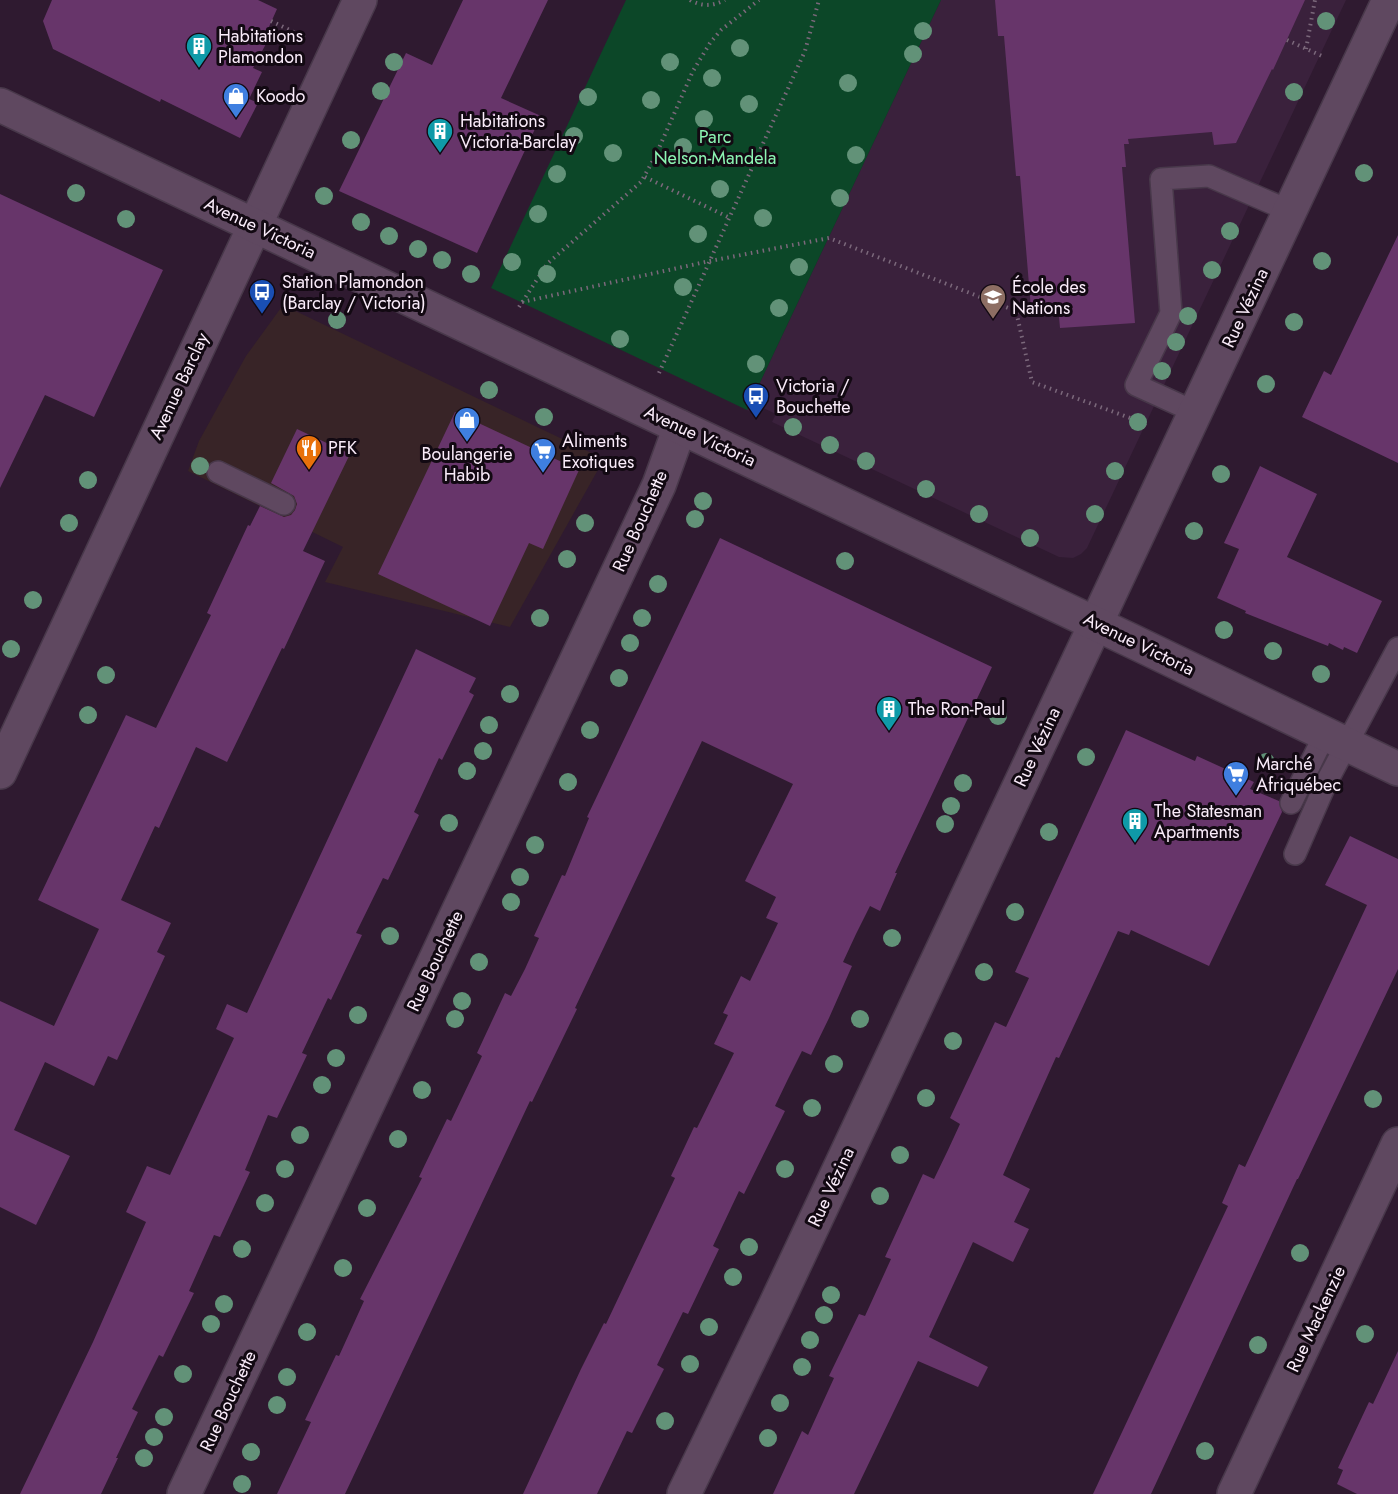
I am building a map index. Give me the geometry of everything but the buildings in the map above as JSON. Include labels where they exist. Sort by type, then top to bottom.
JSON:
[{"type":"street","name":"Avenue Barclay","points":[[0,772],[360,0]]},
{"type":"street","name":"Rue Vézina","points":[[684,1494],[780,1295],[1389,0]]},
{"type":"street","name":"Avenue Victoria","points":[[0,105],[1398,769]]},
{"type":"street","name":"Rue Bouchette","points":[[184,1494],[659,485],[680,427]]},
{"type":"street","name":"Rue Mackenzie","points":[[1234,1494],[1398,1144]]},
{"type":"lane","points":[[1195,412],[1136,385],[1170,313],[1161,179],[1209,176],[1290,211]]},
{"type":"lane","points":[[218,472],[284,504]]},
{"type":"lane","points":[[1291,803],[1398,648]]},
{"type":"lane","points":[[1296,854],[1326,783],[1336,739]]},
{"type":"path","points":[[690,0],[702,6],[713,5],[725,0]]},
{"type":"path","points":[[759,0],[721,30],[710,43],[693,71],[645,177],[548,263],[520,304],[710,261],[830,238],[1016,311],[1032,382],[1133,419],[1148,427]]},
{"type":"path","points":[[659,373],[805,51],[819,0]]},
{"type":"path","points":[[1306,49],[1316,0]]},
{"type":"path","points":[[271,21],[312,41]]},
{"type":"path","points":[[1287,40],[1322,57]]},
{"type":"path","points":[[645,177],[730,218]]},
{"type":"shaded area","name":"École des Nations","points":[[941,0],[1346,0],[1087,548],[1073,558],[1059,557],[772,422],[776,414],[759,406],[755,414],[747,410]]},
{"type":"shaded area","points":[[283,305],[604,459],[510,627],[325,582],[343,547],[188,471],[199,441],[246,356]]},
{"type":"green space","name":"Parc Nelson-Mandela","points":[[626,0],[941,0],[747,410],[491,288]]},
{"type":"place","name":"Habitations Plamondon","points":[[199,69]]},
{"type":"place","name":"Koodo","points":[[236,119]]},
{"type":"place","name":"Habitations Victoria-Barclay","points":[[440,154]]},
{"type":"place","name":"Station Plamondon (Barclay / Victoria)","points":[[262,315]]},
{"type":"place","name":"École des Nations","points":[[993,320]]},
{"type":"place","name":"Victoria / Bouchette","points":[[756,419]]},
{"type":"place","name":"Boulangerie Habib","points":[[467,443]]},
{"type":"place","name":"PFK","points":[[309,471]]},
{"type":"place","name":"Aliments Exotiques","points":[[543,474]]},
{"type":"place","name":"The Ron-Paul","points":[[889,732]]},
{"type":"place","name":"Marché Afriquébec","points":[[1236,797]]},
{"type":"place","name":"The Statesman Apartments","points":[[1135,844]]}]
